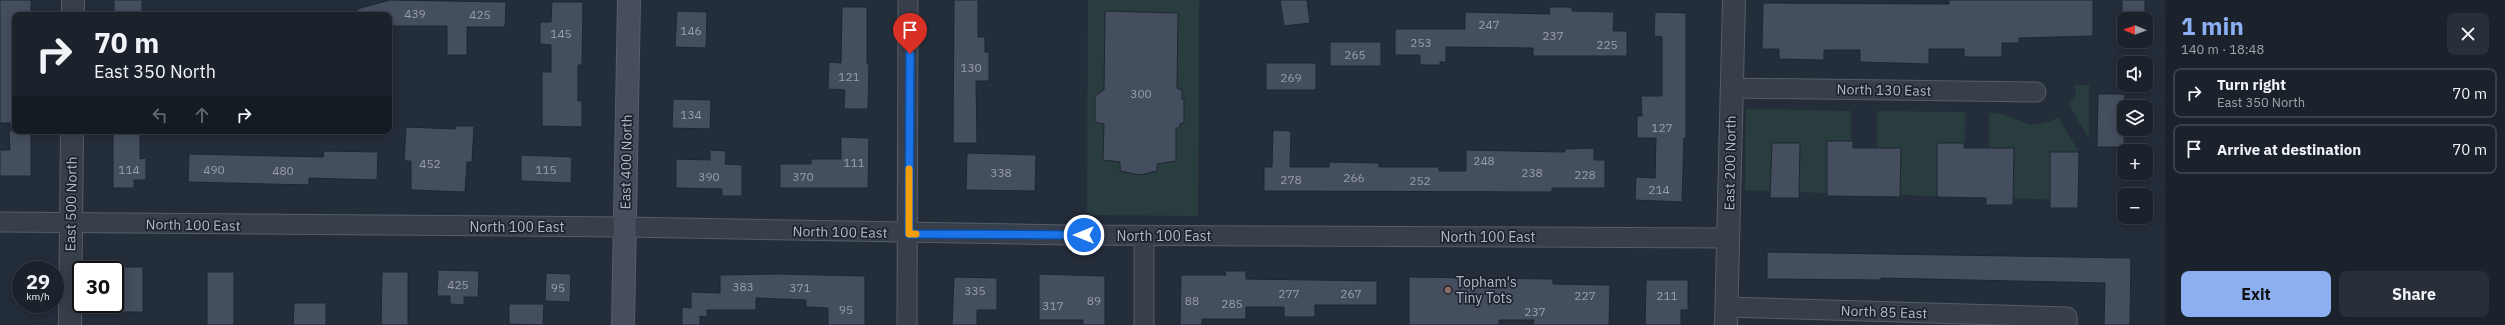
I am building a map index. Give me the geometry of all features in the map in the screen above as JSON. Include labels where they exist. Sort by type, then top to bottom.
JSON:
[{"type":"main road","name":"East 400 North","points":[[623,325],[629,0]]},
{"type":"street","points":[[73,0],[73,12]]},
{"type":"street","points":[[907,325],[909,234],[908,0]]},
{"type":"street","name":"East 200 North","points":[[1726,316],[1734,0]]},
{"type":"street","name":"North 130 East","points":[[1731,88],[2036,92]]},
{"type":"street","name":"East 500 North","points":[[70,325],[72,134]]},
{"type":"street","name":"North 100 East","points":[[0,222],[624,228],[909,234],[1729,238]]},
{"type":"street","points":[[1144,236],[1144,325]]},
{"type":"street","name":"North 85 East","points":[[1726,316],[2067,321]]},
{"type":"shaded area","points":[[1088,0],[1199,0],[1198,216],[1087,215]]},
{"type":"shaded area","points":[[2074,85],[2089,85],[2089,139],[2069,105],[2076,93]]},
{"type":"shaded area","points":[[1746,109],[1851,111],[1851,194],[1745,190]]},
{"type":"shaded area","points":[[1877,111],[1965,112],[1964,197],[1877,194]]},
{"type":"shaded area","points":[[1989,113],[2008,116],[2030,124],[2047,122],[2058,117],[2079,152],[2078,200],[1989,198]]},
{"type":"building","points":[[0,0],[31,0],[31,12],[12,12],[12,123],[0,123]]},
{"type":"building","points":[[114,0],[142,0],[142,12],[114,12]]},
{"type":"building","points":[[390,0],[506,2],[505,27],[467,27],[467,55],[447,55],[447,26],[392,26],[392,12],[358,12],[357,9]]},
{"type":"building","points":[[954,0],[978,0],[978,37],[985,37],[985,52],[989,52],[989,81],[976,81],[977,143],[953,143]]},
{"type":"building","points":[[1280,0],[1307,0],[1310,23],[1284,26]]},
{"type":"building","points":[[1949,0],[2093,0],[2093,36],[2019,38],[2019,43],[2002,43],[2002,57],[1964,57],[1964,49],[1929,49],[1929,64],[1860,62],[1860,50],[1824,50],[1824,60],[1779,59],[1779,49],[1762,49],[1763,3],[1949,4]]},
{"type":"building","points":[[2122,0],[2145,0],[2145,12],[2122,12]]},
{"type":"building","points":[[552,2],[583,2],[582,65],[578,65],[578,101],[582,101],[582,127],[542,126],[542,72],[551,72],[551,45],[540,44],[540,22],[551,22]]},
{"type":"building","points":[[842,7],[867,7],[867,64],[869,64],[868,109],[844,109],[845,90],[828,89],[829,62],[841,63]]},
{"type":"building","points":[[1549,7],[1572,7],[1572,11],[1614,12],[1613,31],[1627,31],[1627,56],[1533,56],[1533,48],[1446,47],[1446,62],[1440,62],[1440,65],[1420,65],[1420,55],[1395,55],[1395,29],[1465,29],[1465,12],[1550,14]]},
{"type":"building","points":[[677,11],[707,12],[706,48],[675,47]]},
{"type":"building","points":[[1105,11],[1178,13],[1177,88],[1182,90],[1182,99],[1184,99],[1184,123],[1180,124],[1180,128],[1176,128],[1176,161],[1157,164],[1157,171],[1140,175],[1120,171],[1120,162],[1103,160],[1104,124],[1095,122],[1095,96],[1104,90]]},
{"type":"building","points":[[1655,12],[1686,13],[1686,138],[1684,138],[1682,202],[1635,200],[1636,177],[1655,178],[1656,138],[1637,138],[1637,116],[1642,116],[1641,96],[1662,96],[1662,37],[1654,36]]},
{"type":"building","points":[[1330,42],[1381,42],[1381,66],[1330,66]]},
{"type":"building","points":[[1266,63],[1316,63],[1316,90],[1266,90]]},
{"type":"building","points":[[2098,94],[2125,94],[2125,100],[2117,100],[2117,136],[2124,136],[2124,144],[2117,144],[2117,147],[2097,147]]},
{"type":"building","points":[[673,99],[711,100],[710,129],[672,128]]},
{"type":"building","points":[[456,126],[474,126],[472,162],[467,162],[465,192],[411,190],[411,161],[404,161],[406,127],[455,129]]},
{"type":"building","points":[[1273,130],[1291,131],[1290,167],[1329,167],[1329,162],[1379,163],[1379,167],[1439,167],[1439,171],[1466,171],[1466,150],[1565,152],[1565,149],[1594,148],[1594,160],[1605,160],[1605,188],[1552,188],[1552,192],[1264,191],[1264,167],[1272,167]]},
{"type":"building","points":[[9,131],[12,131],[12,134],[31,134],[31,176],[0,176],[0,150],[10,150]]},
{"type":"building","points":[[113,134],[140,134],[140,159],[146,158],[146,180],[134,180],[134,188],[113,188]]},
{"type":"building","points":[[841,137],[869,138],[868,188],[780,188],[780,164],[811,164],[811,159],[841,159]]},
{"type":"building","points":[[1827,141],[1853,141],[1853,148],[1901,148],[1900,197],[1827,196]]},
{"type":"building","points":[[1772,143],[1800,143],[1799,198],[1770,198]]},
{"type":"building","points":[[1937,143],[1964,143],[1964,148],[2014,148],[2013,205],[1986,205],[1986,198],[1937,197]]},
{"type":"building","points":[[710,150],[726,151],[725,164],[742,165],[742,196],[722,196],[722,189],[676,188],[676,159],[710,160]]},
{"type":"building","points":[[324,151],[378,152],[377,180],[309,178],[309,185],[188,182],[189,154],[323,157]]},
{"type":"building","points":[[2050,152],[2079,152],[2078,208],[2050,208]]},
{"type":"building","points":[[967,153],[1036,155],[1035,191],[966,190]]},
{"type":"building","points":[[521,155],[572,157],[571,183],[521,181]]},
{"type":"building","points":[[1767,252],[2131,258],[2130,325],[2104,325],[2105,283],[1881,278],[1881,280],[1767,279]]},
{"type":"building","points":[[124,267],[143,267],[143,312],[124,312]]},
{"type":"building","points":[[438,270],[479,271],[478,297],[464,297],[464,305],[450,304],[450,296],[437,296]]},
{"type":"building","points":[[1225,271],[1246,271],[1246,279],[1377,281],[1377,305],[1315,305],[1315,317],[1284,317],[1284,307],[1246,307],[1246,319],[1202,319],[1202,325],[1180,325],[1181,275],[1226,275]]},
{"type":"building","points":[[207,272],[234,272],[234,325],[207,325]]},
{"type":"building","points":[[382,272],[408,272],[408,325],[381,325]]},
{"type":"building","points":[[546,273],[571,274],[570,302],[545,301]]},
{"type":"building","points":[[778,274],[865,276],[865,325],[828,325],[828,308],[806,307],[806,300],[756,298],[756,310],[707,310],[707,317],[700,316],[700,325],[682,325],[682,307],[691,308],[691,292],[720,293],[720,275]]},
{"type":"building","points":[[1039,274],[1105,276],[1105,325],[1083,325],[1083,320],[1039,320]]},
{"type":"building","points":[[954,277],[997,278],[997,310],[977,310],[977,325],[952,325]]},
{"type":"building","points":[[1409,277],[1553,279],[1553,284],[1610,285],[1609,325],[1533,325],[1534,320],[1499,320],[1499,325],[1409,325]]},
{"type":"building","points":[[1646,280],[1688,280],[1688,310],[1681,310],[1681,325],[1645,325]]},
{"type":"building","points":[[294,303],[326,303],[326,325],[293,325]]},
{"type":"building","points":[[509,304],[544,304],[543,325],[509,324]]},
{"type":"slow traffic","points":[[909,169],[909,234],[916,234]]},
{"type":"place","name":"Topham's Tiny Tots","points":[[1448,290]]},
{"type":"route","points":[[910,54],[909,234],[1084,235]]}]
